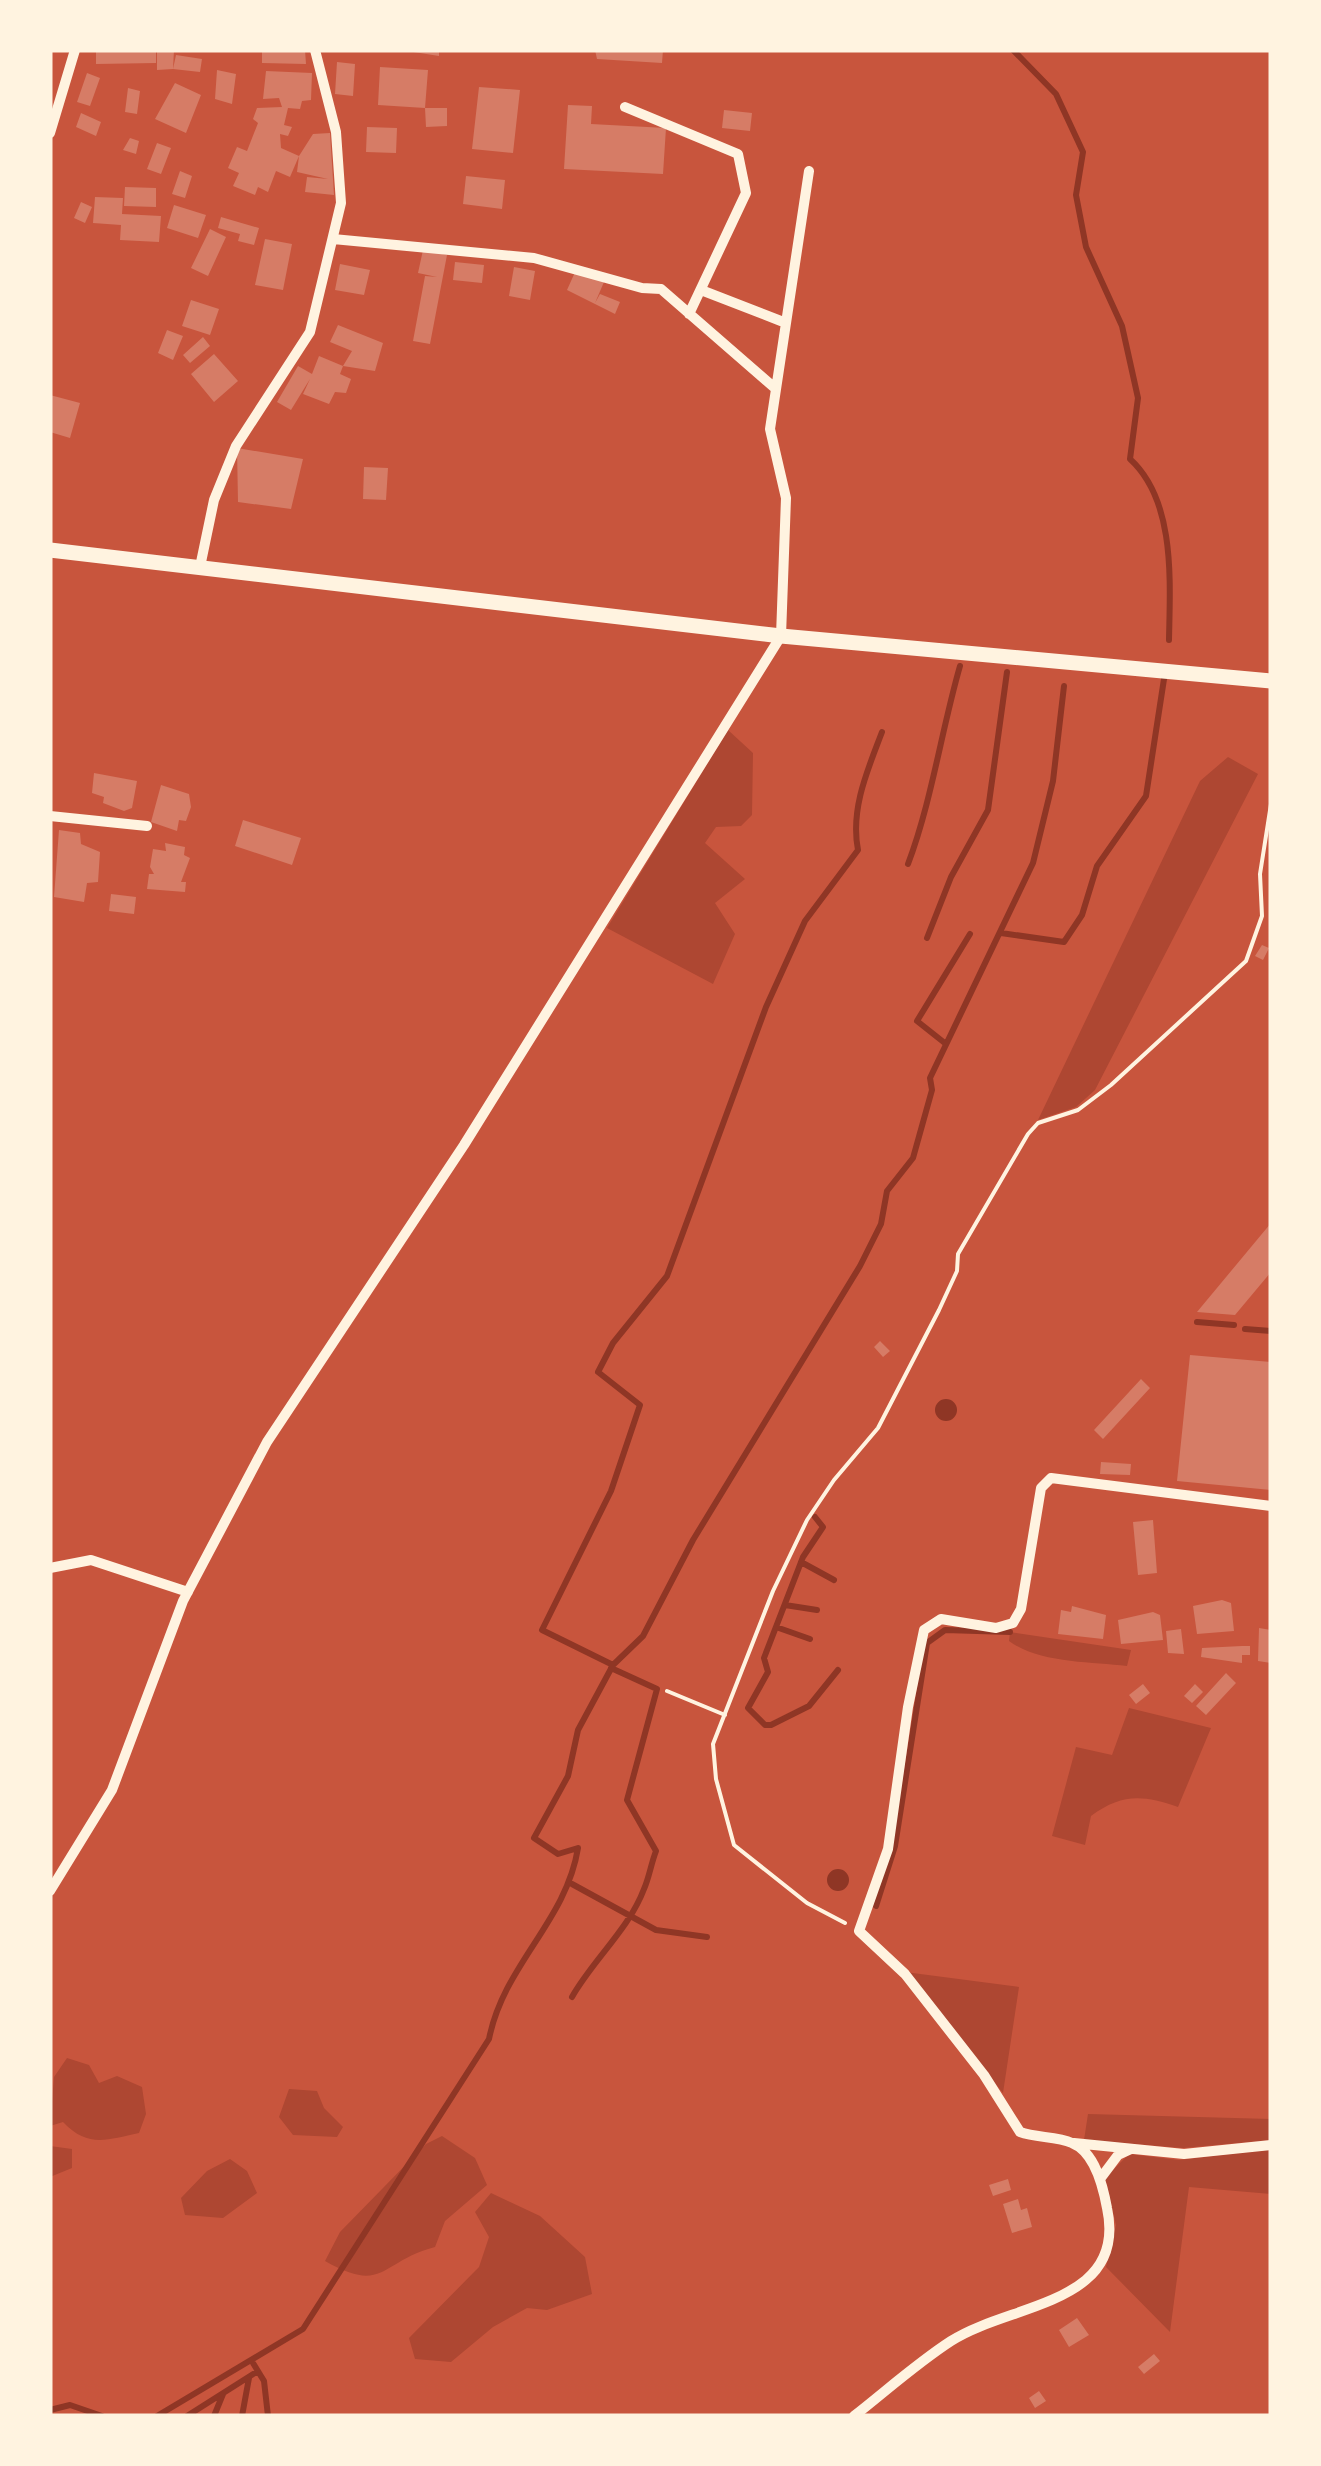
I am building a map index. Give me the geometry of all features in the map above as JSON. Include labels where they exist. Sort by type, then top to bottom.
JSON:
[{"type":"main road","points":[[50,550],[781,636],[1271,681]]},
{"type":"street","points":[[50,134],[75,50]]},
{"type":"street","points":[[200,567],[214,500],[236,446],[310,332],[341,203],[342,168],[315,50]]},
{"type":"street","points":[[625,107],[738,154],[746,194],[689,314]]},
{"type":"street","points":[[50,1891],[112,1790],[188,1592],[267,1442],[464,1145],[781,636],[786,498],[770,429],[809,171]]},
{"type":"street","points":[[332,239],[534,258],[661,290],[776,389]]},
{"type":"street","points":[[701,290],[786,323]]},
{"type":"street","points":[[50,816],[147,826]]},
{"type":"street","points":[[1271,1506],[1058,1476],[1044,1482],[1020,1609],[1012,1623],[996,1628],[941,1620],[924,1630],[908,1706],[888,1849],[859,1931],[905,1974],[984,2076],[1020,2132],[1073,2143],[1184,2154],[1271,2145]]},
{"type":"street","points":[[50,1568],[91,1560],[188,1592]]},
{"type":"street","points":[[854,2416],[954,2339],[1076,2288],[1102,2267],[1111,2226],[1100,2179],[1090,2158],[1073,2143]]},
{"type":"street","points":[[1100,2179],[1118,2155],[1132,2148]]},
{"type":"path","points":[[859,1931],[806,1902],[734,1845],[716,1779],[713,1744],[772,1591],[808,1520],[834,1480],[878,1428],[939,1310],[956,1271],[958,1254],[1028,1134],[1038,1124],[1078,1110],[1110,1085],[1246,961],[1262,916],[1260,874],[1271,804]]},
{"type":"path","points":[[666,1690],[725,1714]]},
{"type":"shaded area","points":[[728,730],[753,753],[752,815],[741,826],[716,827],[705,843],[745,879],[715,903],[735,934],[713,984],[607,928]]},
{"type":"shaded area","points":[[1228,757],[1258,774],[1095,1090],[1076,1107],[1038,1120],[1200,781]]},
{"type":"shaded area","points":[[946,1399],[954,1402],[954,1418],[946,1421],[938,1418],[935,1410],[938,1402]]},
{"type":"shaded area","points":[[1010,1632],[1131,1650],[1127,1666],[1065,1660],[1021,1648],[1009,1641]]},
{"type":"shaded area","points":[[1129,1708],[1211,1728],[1178,1807],[1154,1800],[1123,1800],[1091,1816],[1085,1845],[1052,1836],[1076,1747],[1112,1755]]},
{"type":"shaded area","points":[[838,1869],[846,1872],[846,1888],[838,1891],[830,1888],[827,1880],[830,1872]]},
{"type":"shaded area","points":[[905,1972],[1019,1987],[1003,2093]]},
{"type":"shaded area","points":[[67,2058],[89,2065],[99,2083],[117,2076],[142,2087],[146,2114],[139,2133],[98,2140],[81,2136],[63,2122],[50,2126],[54,2077]]},
{"type":"shaded area","points":[[289,2089],[317,2091],[324,2108],[343,2127],[337,2137],[293,2135],[279,2117]]},
{"type":"shaded area","points":[[1088,2114],[1271,2119],[1271,2140],[1183,2148],[1084,2140]]},
{"type":"shaded area","points":[[442,2136],[475,2158],[487,2185],[445,2221],[435,2247],[372,2275],[345,2271],[325,2261],[340,2232],[426,2144]]},
{"type":"shaded area","points":[[50,2146],[72,2149],[72,2168],[50,2177]]},
{"type":"shaded area","points":[[1271,2149],[1271,2194],[1189,2187],[1170,2332],[1106,2267],[1116,2225],[1105,2178],[1129,2154],[1179,2160]]},
{"type":"shaded area","points":[[230,2159],[247,2171],[257,2193],[223,2218],[185,2215],[181,2198],[207,2171]]},
{"type":"shaded area","points":[[491,2193],[540,2216],[585,2257],[592,2294],[547,2310],[527,2308],[493,2327],[451,2362],[415,2359],[409,2338],[479,2267],[489,2237],[475,2212]]},
{"type":"building","points":[[96,50],[156,50],[156,63],[96,64]]},
{"type":"building","points":[[157,50],[174,50],[173,69],[157,70]]},
{"type":"building","points":[[262,50],[305,50],[306,64],[262,63]]},
{"type":"building","points":[[401,50],[439,50],[439,56]]},
{"type":"building","points":[[595,50],[663,50],[662,63],[597,59]]},
{"type":"building","points":[[176,55],[202,59],[200,72],[173,69]]},
{"type":"building","points":[[337,62],[355,64],[353,96],[335,94]]},
{"type":"building","points":[[380,67],[428,70],[425,108],[378,105]]},
{"type":"building","points":[[217,70],[236,74],[232,104],[215,99]]},
{"type":"building","points":[[266,71],[312,73],[311,100],[302,101],[300,109],[288,108],[284,125],[292,127],[288,136],[280,134],[281,148],[299,156],[290,177],[276,171],[268,192],[258,187],[255,195],[233,186],[239,173],[228,168],[237,147],[247,151],[258,123],[253,119],[257,108],[282,107],[279,98],[263,99]]},
{"type":"building","points":[[87,73],[100,78],[90,106],[77,102]]},
{"type":"building","points":[[175,83],[201,95],[186,133],[155,119]]},
{"type":"building","points":[[479,87],[520,90],[513,153],[472,149]]},
{"type":"building","points":[[128,88],[140,91],[137,114],[125,112]]},
{"type":"building","points":[[568,105],[592,106],[591,124],[666,128],[663,174],[564,169]]},
{"type":"building","points":[[425,108],[447,108],[447,126],[426,127]]},
{"type":"building","points":[[724,110],[752,113],[750,131],[722,128]]},
{"type":"building","points":[[81,113],[101,122],[96,136],[76,127]]},
{"type":"building","points":[[367,127],[397,128],[396,153],[366,152]]},
{"type":"building","points":[[330,133],[334,195],[305,192],[307,177],[328,179],[297,172],[299,156],[313,134]]},
{"type":"building","points":[[130,138],[139,141],[136,154],[123,150]]},
{"type":"building","points":[[157,143],[171,148],[161,174],[147,169]]},
{"type":"building","points":[[180,171],[192,176],[185,198],[172,194]]},
{"type":"building","points":[[466,176],[505,180],[502,209],[463,204]]},
{"type":"building","points":[[125,187],[156,188],[156,207],[124,206]]},
{"type":"building","points":[[95,197],[123,198],[122,214],[161,216],[159,242],[120,240],[121,225],[93,223]]},
{"type":"building","points":[[81,202],[92,207],[85,223],[74,218]]},
{"type":"building","points":[[174,205],[206,215],[198,238],[167,228]]},
{"type":"building","points":[[221,217],[259,228],[254,245],[238,241],[240,234],[218,228]]},
{"type":"building","points":[[210,229],[226,237],[208,276],[191,268]]},
{"type":"building","points":[[265,239],[292,244],[283,290],[255,285]]},
{"type":"building","points":[[423,250],[447,255],[430,344],[413,341],[425,276],[437,277],[418,273]]},
{"type":"building","points":[[455,262],[484,265],[482,283],[453,280]]},
{"type":"building","points":[[340,264],[370,270],[364,295],[335,290]]},
{"type":"building","points":[[514,267],[535,271],[530,300],[509,296]]},
{"type":"building","points":[[576,270],[604,282],[595,303],[600,294],[620,302],[615,314],[567,290]]},
{"type":"building","points":[[191,300],[219,309],[210,335],[182,326]]},
{"type":"building","points":[[338,325],[383,343],[375,371],[343,366],[352,351],[330,342]]},
{"type":"building","points":[[167,330],[183,336],[173,360],[158,353]]},
{"type":"building","points":[[203,337],[210,346],[190,363],[183,355]]},
{"type":"building","points":[[214,354],[238,381],[214,402],[191,374]]},
{"type":"building","points":[[319,356],[343,366],[340,374],[351,379],[346,393],[335,392],[329,404],[303,394],[310,379],[291,410],[277,402],[298,366],[312,374]]},
{"type":"building","points":[[50,395],[80,403],[70,438],[50,432]]},
{"type":"building","points":[[237,448],[303,459],[291,509],[238,502]]},
{"type":"building","points":[[364,467],[388,468],[386,500],[363,499]]},
{"type":"building","points":[[94,773],[137,781],[132,808],[124,811],[103,803],[104,797],[92,793]]},
{"type":"building","points":[[161,785],[189,794],[191,807],[186,821],[179,820],[177,831],[151,822]]},
{"type":"building","points":[[243,820],[301,838],[292,865],[235,846]]},
{"type":"building","points":[[59,830],[80,833],[81,844],[100,852],[98,882],[87,883],[84,902],[54,897]]},
{"type":"building","points":[[165,843],[185,847],[184,855],[190,858],[181,882],[186,882],[185,892],[147,889],[149,874],[154,874],[150,867],[153,849],[166,851]]},
{"type":"building","points":[[111,894],[136,897],[134,914],[109,911]]},
{"type":"building","points":[[1262,945],[1269,948],[1263,960],[1255,956]]},
{"type":"building","points":[[1271,1223],[1271,1272],[1235,1315],[1197,1312]]},
{"type":"building","points":[[880,1341],[890,1351],[883,1357],[874,1347]]},
{"type":"building","points":[[1190,1355],[1271,1362],[1271,1490],[1177,1481]]},
{"type":"building","points":[[1141,1379],[1150,1388],[1103,1439],[1094,1430]]},
{"type":"building","points":[[1101,1462],[1131,1464],[1130,1475],[1100,1474]]},
{"type":"building","points":[[1153,1520],[1157,1573],[1138,1575],[1133,1522]]},
{"type":"building","points":[[1222,1600],[1231,1603],[1234,1631],[1197,1634],[1193,1606]]},
{"type":"building","points":[[1072,1606],[1106,1615],[1103,1639],[1058,1634],[1061,1610],[1071,1612]]},
{"type":"building","points":[[1153,1612],[1160,1615],[1163,1640],[1121,1644],[1118,1620]]},
{"type":"building","points":[[1259,1628],[1271,1630],[1271,1663],[1258,1661]]},
{"type":"building","points":[[1181,1629],[1184,1654],[1168,1653],[1166,1631]]},
{"type":"building","points":[[1250,1646],[1250,1655],[1242,1655],[1242,1663],[1201,1657],[1202,1648]]},
{"type":"building","points":[[1226,1673],[1236,1683],[1206,1715],[1196,1706]]},
{"type":"building","points":[[1143,1684],[1150,1693],[1136,1704],[1129,1695]]},
{"type":"building","points":[[1195,1684],[1203,1692],[1192,1703],[1184,1696]]},
{"type":"building","points":[[1008,2179],[1011,2190],[993,2196],[989,2185]]},
{"type":"building","points":[[1018,2199],[1021,2210],[1027,2208],[1032,2227],[1012,2233],[1003,2204]]},
{"type":"building","points":[[1077,2318],[1089,2335],[1069,2347],[1059,2330]]},
{"type":"building","points":[[1154,2354],[1160,2361],[1144,2374],[1138,2367]]},
{"type":"building","points":[[1039,2391],[1046,2401],[1035,2408],[1029,2398]]},
{"type":"waterway","points":[[1013,50],[1056,94],[1083,152],[1076,195],[1086,247],[1122,326],[1138,398],[1130,459],[1145,476],[1163,519],[1169,568],[1169,640]]},
{"type":"waterway","points":[[908,864],[924,815],[960,666]]},
{"type":"waterway","points":[[927,938],[951,877],[988,810],[1007,672]]},
{"type":"waterway","points":[[1001,933],[1064,942],[1082,915],[1097,866],[1146,796],[1164,679]]},
{"type":"waterway","points":[[157,2416],[303,2329],[489,2039],[508,1988],[549,1921],[571,1874],[578,1848],[558,1854],[534,1838],[568,1776],[578,1730],[613,1665],[643,1636],[693,1540],[860,1266],[881,1224],[887,1191],[913,1158],[932,1090],[930,1078],[1033,863],[1053,781],[1064,686]]},
{"type":"waterway","points":[[613,1665],[542,1630],[611,1491],[640,1405],[598,1372],[613,1343],[667,1276],[766,1007],[805,921],[858,850],[858,804],[882,732]]},
{"type":"waterway","points":[[946,1044],[917,1021],[970,934]]},
{"type":"waterway","points":[[1197,1322],[1234,1325]]},
{"type":"waterway","points":[[1245,1329],[1271,1331]]},
{"type":"waterway","points":[[815,1517],[823,1527],[803,1557],[764,1658],[768,1672],[748,1708],[765,1725],[771,1725],[809,1706],[838,1670]]},
{"type":"waterway","points":[[801,1562],[834,1580]]},
{"type":"waterway","points":[[785,1605],[817,1610]]},
{"type":"waterway","points":[[776,1627],[810,1639]]},
{"type":"waterway","points":[[876,1906],[895,1846],[927,1643],[945,1630],[1010,1632]]},
{"type":"waterway","points":[[572,1997],[637,1904],[656,1851],[627,1800],[657,1689],[611,1668]]},
{"type":"waterway","points":[[572,1884],[656,1930],[707,1937]]},
{"type":"waterway","points":[[253,2363],[264,2381],[268,2416]]},
{"type":"waterway","points":[[187,2416],[258,2371]]},
{"type":"waterway","points":[[242,2416],[249,2378]]},
{"type":"waterway","points":[[214,2416],[223,2394]]},
{"type":"waterway","points":[[50,2410],[70,2405],[102,2416]]}]
